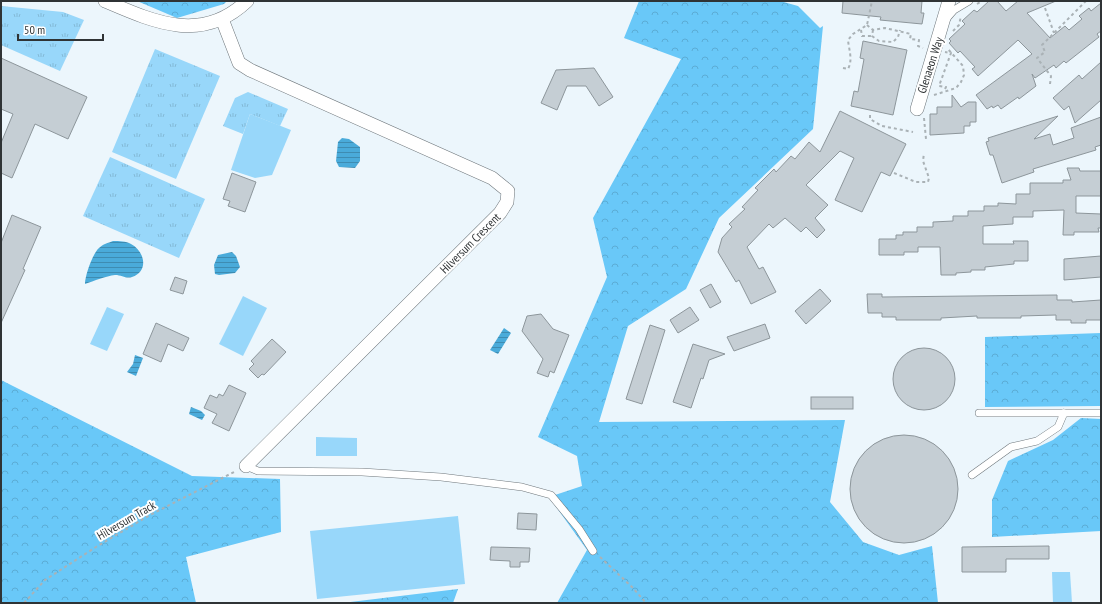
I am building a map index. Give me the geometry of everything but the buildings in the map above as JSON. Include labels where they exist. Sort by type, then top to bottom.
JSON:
[{"type":"street","points":[[105,1],[155,22],[182,26],[222,19],[247,1]]},
{"type":"street","name":"Glenaeon Way","points":[[920,110],[949,1]]},
{"type":"street","name":"Hilversum Crescent","points":[[222,19],[239,63],[250,70],[492,178],[508,191],[507,202],[500,213],[246,466]]},
{"type":"lane","name":"Glenaeon Way","points":[[944,21],[954,10],[972,3]]},
{"type":"lane","points":[[972,475],[1011,447],[1037,440],[1058,427],[1064,412]]},
{"type":"lane","points":[[979,413],[1101,413]]},
{"type":"lane","points":[[246,466],[258,471],[362,472],[441,477],[522,487],[551,495],[579,529],[593,551]]},
{"type":"path","points":[[843,68],[848,69],[850,66],[851,59],[848,40],[853,34],[868,25],[872,1]]},
{"type":"path","points":[[972,3],[982,1]]},
{"type":"path","points":[[1050,84],[1051,76],[1037,58],[1045,52],[1042,47],[1044,41],[1086,1]]},
{"type":"path","points":[[1045,8],[1054,33]]},
{"type":"path","points":[[950,34],[959,25],[963,12]]},
{"type":"path","points":[[868,25],[873,30]]},
{"type":"path","points":[[873,30],[885,28],[900,30],[911,34],[910,39],[919,40],[918,46],[928,49]]},
{"type":"path","points":[[860,30],[862,36],[872,36],[879,41],[893,42],[898,37],[900,30]]},
{"type":"path","points":[[872,36],[873,30]]},
{"type":"path","points":[[932,96],[945,90],[956,88],[964,75],[963,66],[951,53],[946,43]]},
{"type":"path","points":[[942,48],[944,52],[951,53]]},
{"type":"path","points":[[945,90],[946,87],[939,86],[951,53]]},
{"type":"path","points":[[920,110],[926,139]]},
{"type":"path","points":[[870,115],[870,119],[882,126],[913,132]]},
{"type":"path","points":[[894,173],[916,182],[928,182],[930,178],[923,161],[924,153]]},
{"type":"path","name":"Hilversum Track","points":[[24,603],[45,580],[96,547],[210,482],[246,466]]},
{"type":"path","points":[[593,551],[633,588],[646,603]]},
{"type":"green space","points":[[137,1],[227,1],[224,4],[177,18]]},
{"type":"green space","points":[[639,1],[780,1],[798,6],[820,28],[823,26],[813,129],[719,218],[686,289],[628,326],[599,422],[845,420],[830,502],[863,542],[899,555],[932,546],[938,603],[557,603],[587,550],[549,497],[582,486],[577,456],[538,437],[607,277],[593,218],[681,59],[624,38]]},
{"type":"green space","points":[[1,6],[63,12],[84,20],[60,71],[1,45]]},
{"type":"green space","points":[[155,49],[220,76],[176,179],[112,152]]},
{"type":"green space","points":[[248,92],[288,109],[280,126],[250,114],[243,134],[223,126],[235,98]]},
{"type":"green space","points":[[250,114],[291,130],[272,175],[255,178],[231,170]]},
{"type":"green space","points":[[110,157],[205,199],[179,258],[83,216]]},
{"type":"green space","points":[[243,296],[267,308],[243,356],[219,344]]},
{"type":"green space","points":[[107,307],[124,314],[107,351],[90,344]]},
{"type":"green space","points":[[1101,333],[1101,406],[985,407],[985,337]]},
{"type":"green space","points":[[1,380],[192,476],[280,479],[281,532],[186,557],[196,603],[1,603]]},
{"type":"green space","points":[[1081,418],[1101,419],[1101,531],[992,537],[992,500],[1008,461],[1053,440]]},
{"type":"green space","points":[[316,437],[357,438],[357,456],[316,456]]},
{"type":"green space","points":[[458,516],[465,584],[317,599],[310,531]]},
{"type":"green space","points":[[1052,572],[1070,572],[1072,603],[1053,603]]},
{"type":"green space","points":[[458,589],[453,603],[342,603]]},
{"type":"shaded area","points":[[342,138],[349,139],[360,147],[360,161],[355,168],[339,167],[336,161],[338,142]]},
{"type":"shaded area","points":[[113,241],[127,242],[136,247],[142,256],[143,266],[141,271],[128,278],[115,275],[104,277],[85,284],[86,275],[94,254],[99,248]]},
{"type":"shaded area","points":[[232,252],[236,256],[240,267],[235,273],[215,274],[214,265],[218,255]]},
{"type":"shaded area","points":[[504,328],[511,333],[498,354],[490,350]]},
{"type":"shaded area","points":[[135,355],[143,358],[136,376],[127,372],[133,364]]},
{"type":"shaded area","points":[[191,407],[201,411],[205,415],[202,420],[189,414]]}]
